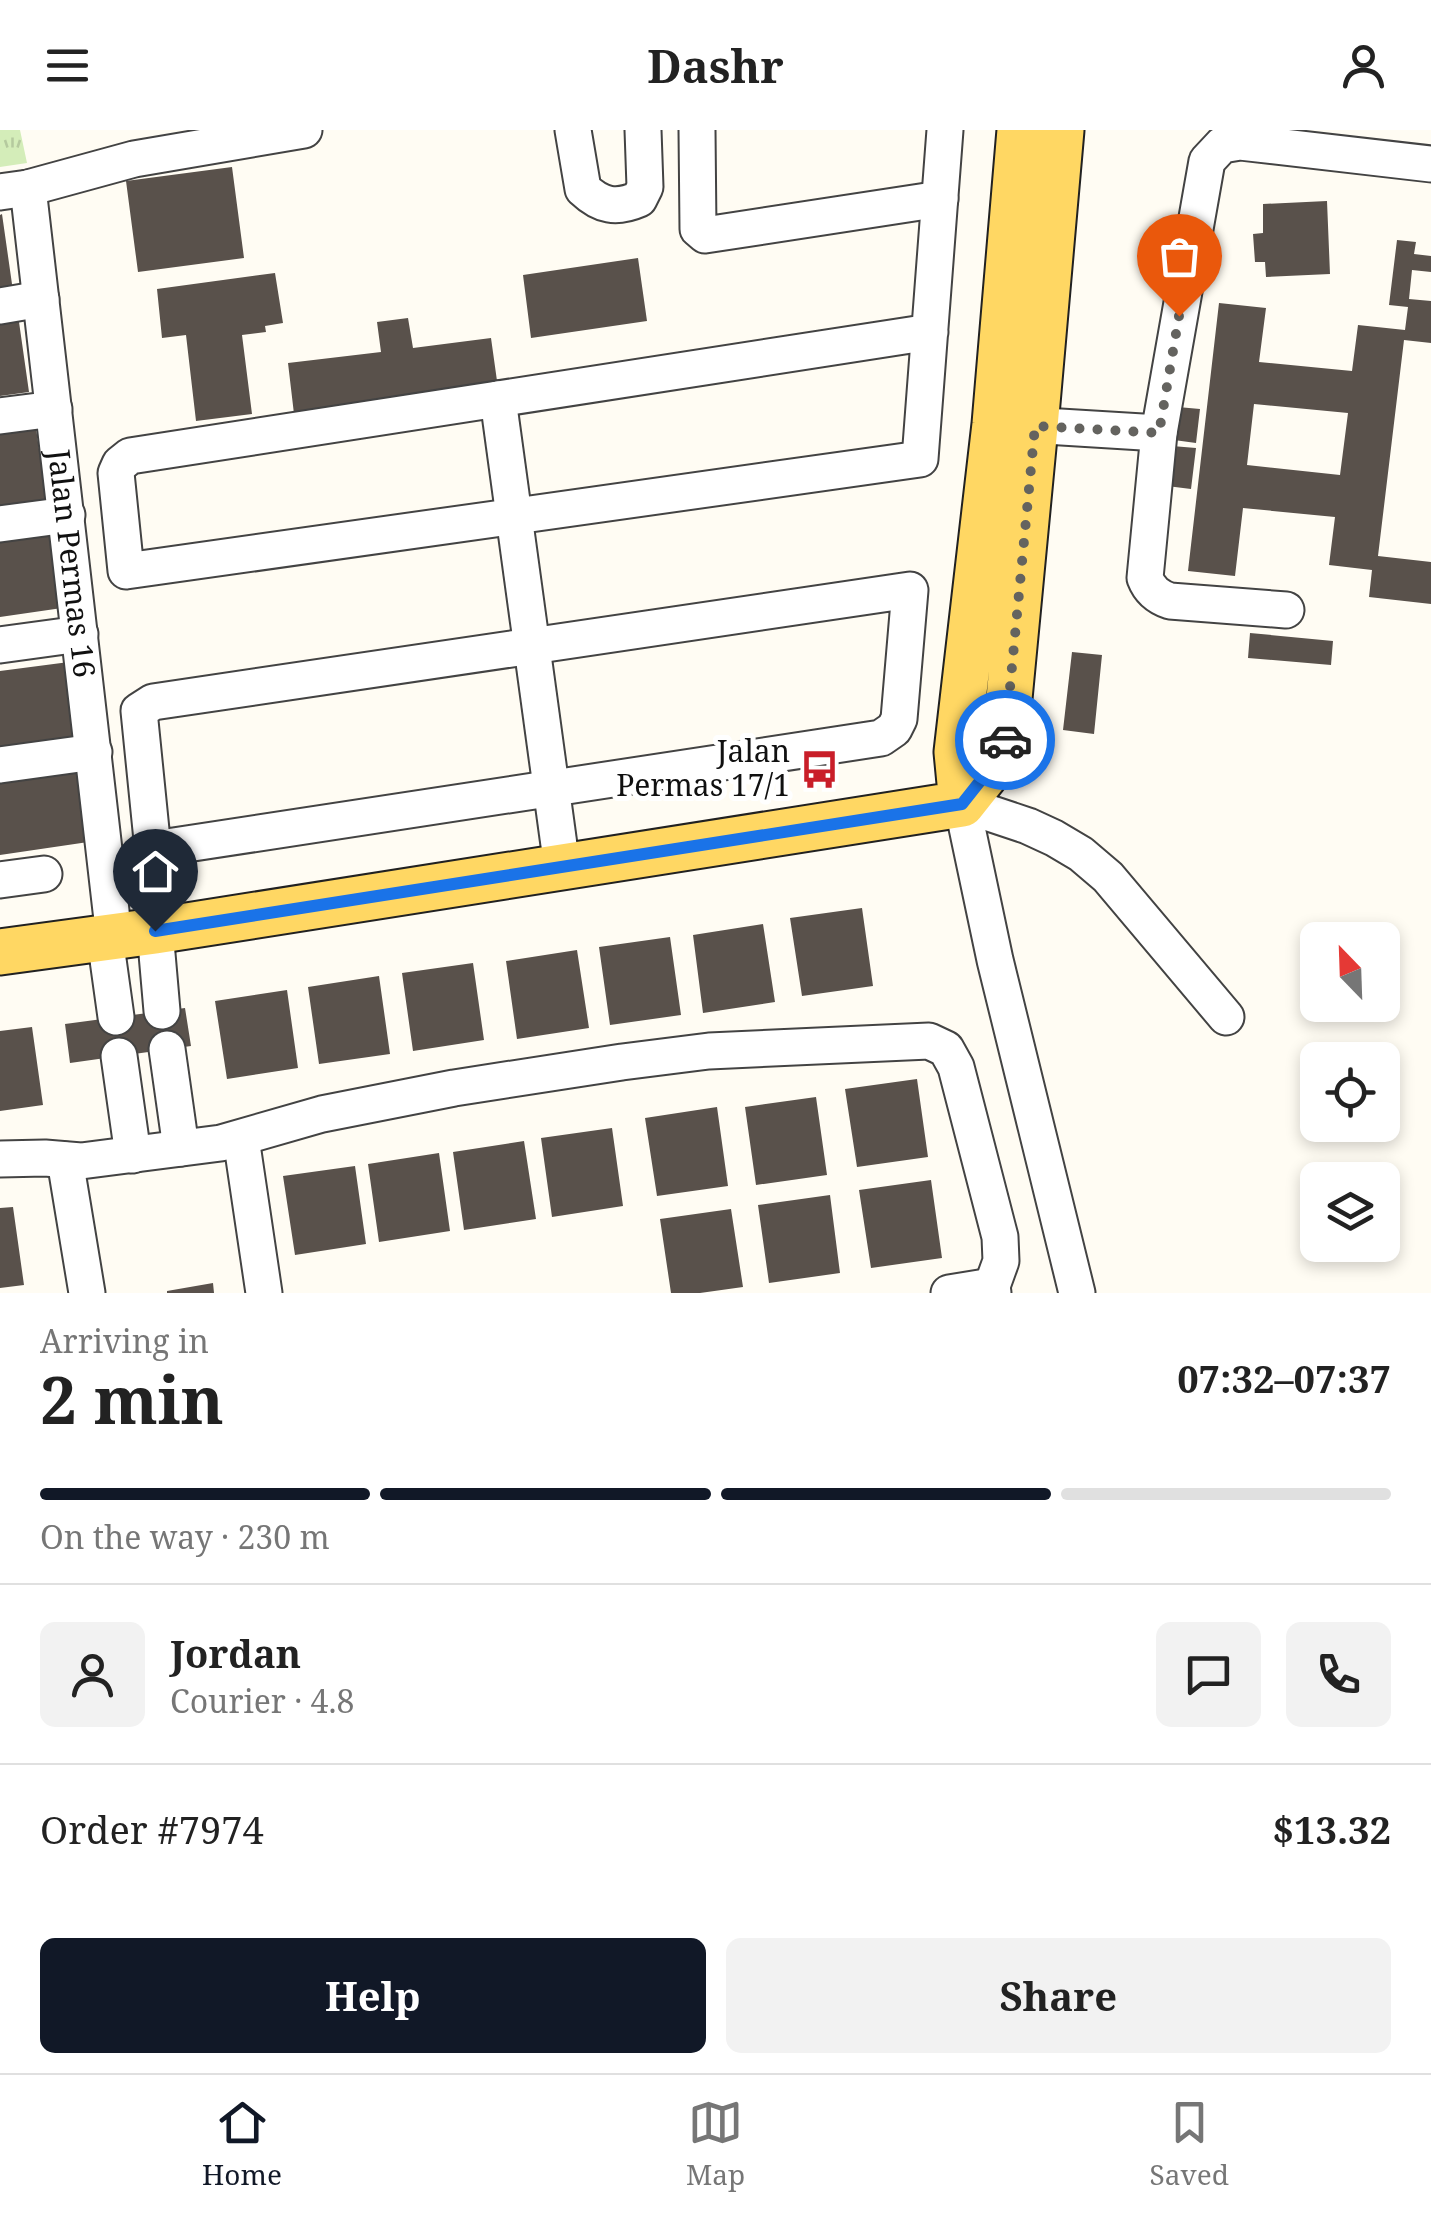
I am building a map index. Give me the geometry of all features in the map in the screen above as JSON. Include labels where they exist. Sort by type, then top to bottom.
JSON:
[{"type":"main road","points":[[1015,425],[1020,130]]},
{"type":"main road","points":[[0,952],[962,804],[957,752],[1015,425],[1061,130]]},
{"type":"street","points":[[14,190],[134,159],[304,130]]},
{"type":"street","points":[[572,130],[583,189],[602,204],[618,206],[639,199],[645,186],[642,130]]},
{"type":"street","points":[[698,130],[698,229],[705,235],[940,199]]},
{"type":"street","points":[[930,332],[130,456],[116,472],[126,571],[920,458],[930,332],[945,130]]},
{"type":"street","points":[[1286,610],[1170,601],[1160,598],[1148,585],[1144,571],[1159,433],[1207,161],[1222,145],[1240,142],[1431,164]]},
{"type":"street","name":"Jalan Permas 16","points":[[14,190],[42,299],[94,752],[125,935]]},
{"type":"street","points":[[0,306],[42,299]]},
{"type":"street","points":[[498,399],[562,867]]},
{"type":"street","points":[[0,416],[54,409]]},
{"type":"street","points":[[1015,425],[1159,433]]},
{"type":"street","points":[[0,524],[67,515]]},
{"type":"street","points":[[910,590],[899,719],[882,738],[167,847],[152,840],[140,711],[153,702],[532,646],[910,590]]},
{"type":"street","points":[[0,645],[80,634]]},
{"type":"street","points":[[0,765],[94,752]]},
{"type":"street","points":[[962,804],[1028,826],[1081,854],[1108,877],[1226,1017]]},
{"type":"street","points":[[962,804],[995,960],[1076,1293]]},
{"type":"street","points":[[0,880],[44,874]]},
{"type":"street","points":[[125,935],[162,1011]]},
{"type":"street","points":[[116,1017],[125,935]]},
{"type":"street","points":[[0,1159],[81,1162],[221,1143],[322,1114],[454,1088],[709,1051],[934,1042],[950,1052],[956,1067],[1000,1237],[1000,1262],[993,1290],[949,1293]]},
{"type":"street","points":[[167,1049],[182,1148]]},
{"type":"street","points":[[120,1056],[133,1154]]},
{"type":"street","points":[[241,1138],[264,1293]]},
{"type":"street","points":[[66,1160],[88,1293]]},
{"type":"green space","points":[[0,130],[20,130],[27,163],[0,167]]},
{"type":"building","points":[[232,167],[244,258],[138,272],[126,181]]},
{"type":"building","points":[[1327,201],[1330,274],[1266,277],[1265,262],[1255,262],[1253,234],[1263,233],[1263,204]]},
{"type":"building","points":[[0,215],[13,291],[0,292]]},
{"type":"building","points":[[1397,240],[1416,242],[1414,254],[1431,256],[1431,272],[1412,270],[1409,299],[1431,301],[1431,343],[1404,340],[1378,556],[1431,562],[1431,604],[1369,597],[1372,570],[1329,565],[1335,517],[1243,508],[1235,576],[1188,571],[1219,303],[1266,308],[1259,362],[1352,371],[1358,325],[1405,330],[1408,307],[1389,305]],"holes":[[[1254,404],[1348,413],[1340,475],[1247,465]]]},
{"type":"building","points":[[638,258],[647,321],[531,338],[523,275]]},
{"type":"building","points":[[275,273],[283,323],[265,326],[266,332],[242,335],[252,414],[196,421],[186,335],[162,338],[157,289]]},
{"type":"building","points":[[17,308],[29,392],[0,396],[0,310]]},
{"type":"building","points":[[408,318],[413,348],[491,338],[498,388],[294,414],[288,363],[381,352],[377,322]]},
{"type":"building","points":[[1178,407],[1200,409],[1196,443],[1174,440]]},
{"type":"building","points":[[36,428],[48,512],[0,519],[0,433]]},
{"type":"building","points":[[1172,446],[1196,448],[1191,489],[1167,486]]},
{"type":"building","points":[[50,523],[62,608],[0,617],[0,531]]},
{"type":"building","points":[[1250,633],[1333,641],[1331,665],[1248,658]]},
{"type":"building","points":[[1072,652],[1102,655],[1094,734],[1063,730]]},
{"type":"building","points":[[69,662],[81,746],[0,757],[0,671]]},
{"type":"building","points":[[83,757],[95,841],[0,855],[0,769]]},
{"type":"building","points":[[862,908],[873,986],[802,996],[790,918]]},
{"type":"building","points":[[763,924],[775,1002],[703,1013],[693,935]]},
{"type":"building","points":[[670,937],[681,1015],[610,1025],[599,947]]},
{"type":"building","points":[[577,950],[589,1028],[517,1039],[506,961]]},
{"type":"building","points":[[473,963],[484,1040],[413,1051],[402,973]]},
{"type":"building","points":[[379,976],[390,1054],[319,1064],[308,987]]},
{"type":"building","points":[[287,990],[298,1068],[227,1079],[215,1001]]},
{"type":"building","points":[[185,1008],[191,1046],[70,1063],[65,1024]]},
{"type":"building","points":[[32,1027],[43,1105],[0,1111],[0,1031]]},
{"type":"building","points":[[917,1079],[928,1157],[857,1167],[845,1089]]},
{"type":"building","points":[[816,1097],[827,1175],[756,1185],[745,1107]]},
{"type":"building","points":[[717,1107],[728,1186],[657,1196],[645,1118]]},
{"type":"building","points":[[612,1128],[623,1206],[552,1217],[541,1138]]},
{"type":"building","points":[[524,1141],[536,1219],[464,1230],[453,1152]]},
{"type":"building","points":[[439,1153],[450,1231],[379,1242],[368,1164]]},
{"type":"building","points":[[355,1166],[366,1244],[295,1255],[283,1176]]},
{"type":"building","points":[[931,1180],[942,1258],[871,1268],[859,1190]]},
{"type":"building","points":[[830,1195],[840,1273],[769,1283],[758,1205]]},
{"type":"building","points":[[13,1207],[24,1285],[0,1288],[0,1208]]},
{"type":"building","points":[[731,1209],[743,1287],[671,1293],[660,1219]]},
{"type":"building","points":[[213,1283],[214,1293],[167,1293],[167,1291]]},
{"type":"way so far","points":[[1005,740],[1035,426],[1159,433],[1179,316]]},
{"type":"place","name":"Jalan Permas 17/1","points":[[820,769]]},
{"type":"route","points":[[155,931],[962,804],[1004,751],[1005,740]]}]
